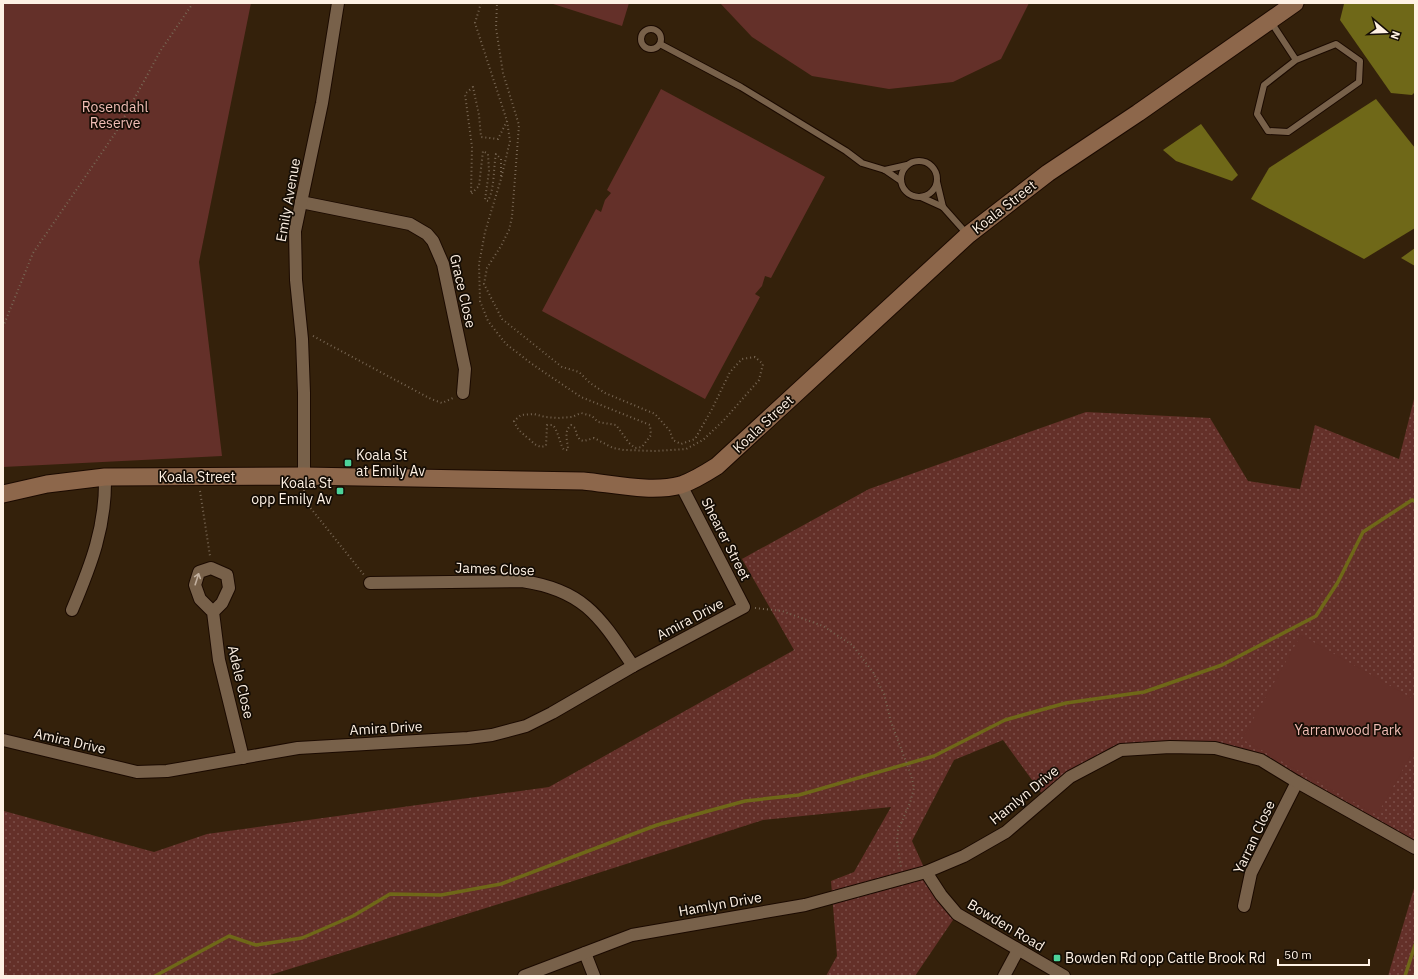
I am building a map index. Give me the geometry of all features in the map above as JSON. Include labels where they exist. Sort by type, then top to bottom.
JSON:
[{"type":"street","name":"Emily Avenue","points":[[304,476],[304,393],[301,330],[296,280],[295,231],[322,103],[338,3]]},
{"type":"street","name":"Koala Street","points":[[3,494],[47,484],[105,477],[304,476],[583,481],[624,487],[655,488],[681,485],[708,473],[727,458],[968,235],[1048,173],[1138,113],[1295,3]]},
{"type":"street","name":"Grace Close","points":[[301,202],[410,224],[433,241],[443,264],[465,369],[463,393]]},
{"type":"street","points":[[72,610],[96,548],[103,518],[105,477]]},
{"type":"street","name":"Shearer Street","points":[[681,485],[744,607]]},
{"type":"street","points":[[211,568],[227,575],[229,588],[222,603],[213,612],[200,599],[194,585],[200,572],[211,568]]},
{"type":"street","name":"James Close","points":[[370,583],[522,581],[555,589],[569,594],[595,614],[615,639],[633,666]]},
{"type":"street","name":"Amira Drive","points":[[3,740],[137,772],[167,771],[298,748],[492,736],[526,726],[552,713],[633,666],[744,607]]},
{"type":"street","name":"Adele Close","points":[[213,612],[219,660],[243,758]]},
{"type":"street","name":"Hamlyn Drive","points":[[524,976],[632,935],[805,905],[926,872],[964,856],[1006,832],[1070,777],[1121,750],[1170,746],[1215,748],[1261,760],[1297,782],[1415,848]]},
{"type":"street","name":"Yarran Close","points":[[1244,906],[1251,873],[1297,782]]},
{"type":"street","name":"Bowden Road","points":[[926,872],[940,895],[957,914],[1064,976]]},
{"type":"street","points":[[1004,976],[1018,950]]},
{"type":"street","points":[[585,953],[594,976]]},
{"type":"lane","points":[[1271,20],[1296,60]]},
{"type":"lane","points":[[660,44],[741,87],[846,151],[862,163],[885,170],[901,181]]},
{"type":"lane","points":[[1336,44],[1360,61],[1359,82],[1288,132],[1268,131],[1257,114],[1264,85],[1296,60],[1336,44]]},
{"type":"lane","points":[[885,170],[917,161],[928,163],[935,171],[943,208]]},
{"type":"lane","points":[[907,165],[901,175],[901,181],[906,191],[915,197],[927,196],[932,192],[937,182]]},
{"type":"lane","points":[[921,197],[943,208],[968,235]]},
{"type":"path","points":[[3,327],[33,253],[116,132],[161,50],[193,3]]},
{"type":"path","points":[[481,3],[475,23],[508,121],[510,141],[502,179],[484,232],[479,264],[480,301],[488,321],[506,344],[532,364],[581,397],[650,425],[651,436],[642,447],[635,448],[628,443],[616,425],[598,422],[592,416],[581,413],[572,417],[558,418],[534,414],[521,414],[514,421],[517,430],[534,445],[540,447],[546,446],[547,425],[553,426],[557,431],[559,442],[564,450],[568,450],[566,436],[567,428],[571,425],[575,428],[580,440],[584,441],[594,438],[613,448],[624,450],[655,451],[686,449],[703,440],[724,420],[759,380],[763,364],[755,357],[742,359],[730,372],[712,409],[695,438],[681,444],[673,440],[670,431],[655,414],[605,393],[590,383],[578,372],[562,367],[502,319],[484,284],[487,268],[509,230],[512,217],[519,125],[503,73],[496,28],[497,3]]},
{"type":"path","points":[[502,179],[501,159],[496,154],[494,182],[488,201],[484,200],[489,171],[488,154],[483,151],[479,186],[471,194],[472,147],[465,94],[473,87],[479,115],[481,137],[498,140],[508,121]]},
{"type":"path","points":[[301,330],[431,399],[442,403],[463,393]]},
{"type":"path","points":[[200,476],[199,488],[211,568]]},
{"type":"path","points":[[304,476],[305,501],[370,583]]},
{"type":"path","points":[[744,607],[782,611],[823,626],[852,645],[873,672],[884,694],[891,722],[910,771],[914,788],[910,803],[898,830],[897,842],[903,878]]},
{"type":"green space","name":"Rosendahl Reserve","points":[[3,3],[251,3],[199,262],[222,456],[3,467]]},
{"type":"green space","points":[[550,3],[629,3],[622,26]]},
{"type":"green space","points":[[720,3],[1029,3],[1001,59],[953,82],[889,89],[812,76],[752,37]]},
{"type":"green space","points":[[661,89],[825,177],[771,278],[765,276],[762,286],[755,294],[760,297],[705,399],[542,311],[596,209],[601,212],[605,200],[611,193],[607,190]]},
{"type":"green space","points":[[1415,395],[1415,848],[1261,760],[1215,748],[1121,750],[1045,798],[1003,740],[954,760],[912,841],[926,872],[957,914],[915,976],[826,976],[837,956],[831,881],[854,872],[891,807],[763,820],[570,882],[267,976],[3,976],[4,811],[154,852],[207,834],[549,787],[794,650],[742,559],[869,489],[1086,412],[1210,418],[1248,481],[1300,489],[1315,425],[1399,459]]},
{"type":"green space","name":"Yarranwood Park","points":[[1301,635],[1415,700],[1415,748],[1377,815],[1242,739]]},
{"type":"green space","points":[[1415,885],[1415,976],[1388,976]]},
{"type":"shaded area","points":[[1415,3],[1415,92],[1412,95],[1391,93],[1340,20],[1344,4]]},
{"type":"shaded area","points":[[1376,99],[1415,148],[1415,228],[1364,259],[1251,199],[1269,168]]},
{"type":"shaded area","points":[[1201,124],[1238,175],[1232,181],[1176,161],[1163,150]]},
{"type":"shaded area","points":[[1415,248],[1415,266],[1401,258]]},
{"type":"waterway","points":[[155,976],[229,936],[256,945],[302,938],[353,916],[390,894],[441,895],[501,884],[657,825],[745,801],[799,795],[934,756],[1005,720],[1066,703],[1144,692],[1222,665],[1316,616],[1338,582],[1363,532],[1412,500],[1415,501]]},
{"type":"waterway","points":[[1405,976],[1415,945]]},
{"type":"place","name":"Koala St at Emily Av","points":[[348,463]]},
{"type":"place","name":"Koala St opp Emily Av","points":[[340,491]]},
{"type":"place","name":"Bowden Rd opp Cattle Brook Rd","points":[[1057,958]]}]
